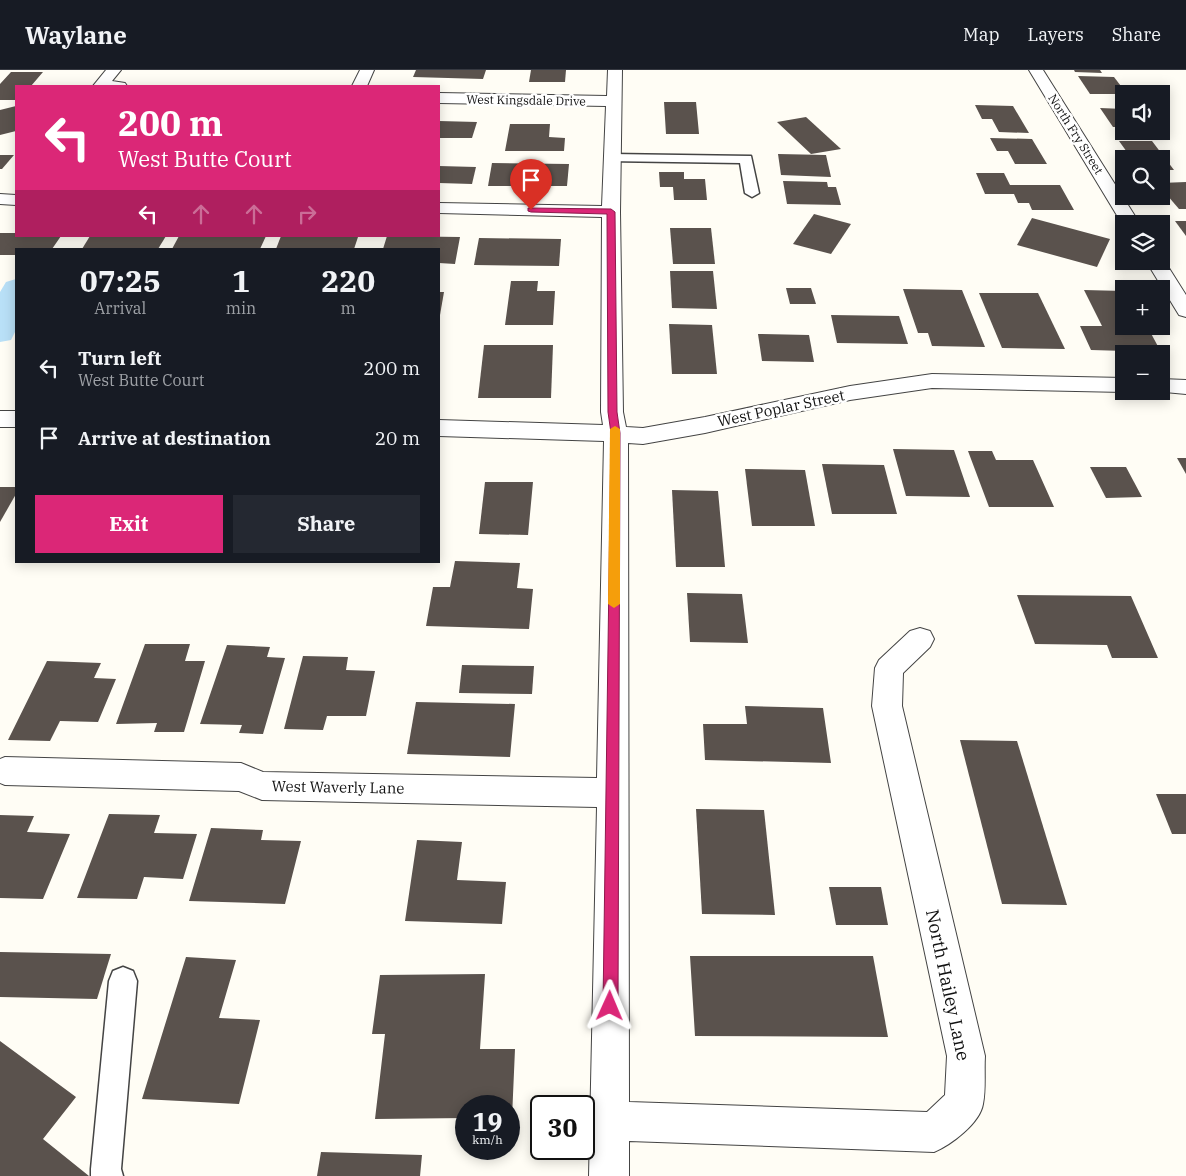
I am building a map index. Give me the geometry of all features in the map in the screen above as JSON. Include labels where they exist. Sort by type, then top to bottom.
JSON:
[{"type":"street","points":[[101,85],[114,70]]},
{"type":"street","points":[[360,85],[367,70]]},
{"type":"street","points":[[609,1176],[616,433],[612,412],[611,158],[615,70]]},
{"type":"street","name":"North Fry Street","points":[[1036,70],[1126,215]]},
{"type":"street","name":"West Kingsdale Drive","points":[[440,98],[614,101]]},
{"type":"street","points":[[0,199],[15,200]]},
{"type":"street","points":[[440,208],[611,212]]},
{"type":"street","points":[[1161,270],[1186,311]]},
{"type":"street","name":"West Poplar Street","points":[[440,428],[616,433],[643,436],[705,425],[850,393],[932,381],[1115,385]]},
{"type":"street","points":[[1170,386],[1186,387]]},
{"type":"street","points":[[0,419],[15,419]]},
{"type":"street","name":"North Hailey Lane","points":[[610,1121],[934,1132],[964,1104],[966,1056],[887,706],[889,668],[920,639]]},
{"type":"street","name":"West Waverly Lane","points":[[4,771],[242,777],[262,786],[612,793]]},
{"type":"lane","points":[[611,158],[746,159],[752,193]]},
{"type":"lane","points":[[107,1176],[106,1169],[123,981]]},
{"type":"building","points":[[416,70],[486,70],[483,79],[413,77]]},
{"type":"building","points":[[531,70],[566,70],[565,82],[529,82]]},
{"type":"building","points":[[1074,70],[1100,70],[1102,73],[1075,72]]},
{"type":"building","points":[[11,72],[43,72],[32,85],[15,85],[15,100],[0,100],[0,84]]},
{"type":"building","points":[[1078,76],[1114,77],[1120,85],[1115,85],[1115,94],[1090,94]]},
{"type":"building","points":[[664,102],[696,102],[699,134],[666,134]]},
{"type":"building","points":[[975,105],[1013,106],[1029,133],[999,132],[992,119],[982,119]]},
{"type":"building","points":[[15,106],[15,131],[0,135],[0,110]]},
{"type":"building","points":[[1100,108],[1115,109],[1115,127],[1113,127]]},
{"type":"building","points":[[806,117],[841,149],[811,154],[777,122]]},
{"type":"building","points":[[440,121],[477,122],[472,138],[440,138]]},
{"type":"building","points":[[510,124],[550,124],[549,137],[565,138],[564,151],[505,151]]},
{"type":"building","points":[[990,138],[1032,139],[1047,164],[1015,164],[1008,151],[997,151]]},
{"type":"building","points":[[1119,141],[1152,141],[1159,150],[1126,150]]},
{"type":"building","points":[[778,154],[826,155],[831,177],[781,175]]},
{"type":"building","points":[[0,155],[14,155],[2,169],[0,169]]},
{"type":"building","points":[[492,163],[569,164],[567,186],[488,186]]},
{"type":"building","points":[[440,166],[476,167],[472,184],[440,183]]},
{"type":"building","points":[[659,172],[684,172],[684,179],[705,179],[707,200],[674,200],[673,187],[660,187]]},
{"type":"building","points":[[976,173],[1004,173],[1010,185],[1060,185],[1074,210],[1032,210],[1029,203],[1018,203],[1014,194],[985,194]]},
{"type":"building","points":[[783,181],[827,182],[828,187],[836,187],[841,205],[787,204]]},
{"type":"building","points":[[1186,182],[1186,209],[1179,209],[1170,198],[1170,183]]},
{"type":"building","points":[[814,214],[851,224],[831,254],[793,244]]},
{"type":"building","points":[[1032,218],[1110,239],[1097,267],[1017,245]]},
{"type":"building","points":[[1175,221],[1186,221],[1186,236]]},
{"type":"building","points":[[670,228],[711,228],[715,264],[673,264]]},
{"type":"building","points":[[0,233],[15,233],[15,237],[60,237],[53,248],[15,248],[15,255],[0,255]]},
{"type":"building","points":[[89,237],[165,237],[159,248],[83,248]]},
{"type":"building","points":[[178,237],[266,237],[260,248],[173,248]]},
{"type":"building","points":[[281,237],[358,237],[354,248],[276,248]]},
{"type":"building","points":[[387,237],[460,237],[455,264],[440,263],[440,248],[383,248]]},
{"type":"building","points":[[479,238],[561,239],[559,266],[474,265]]},
{"type":"building","points":[[670,271],[713,271],[717,309],[672,308]]},
{"type":"building","points":[[511,281],[538,281],[537,291],[555,291],[553,325],[505,325]]},
{"type":"building","points":[[786,288],[811,288],[816,304],[790,304]]},
{"type":"building","points":[[903,289],[962,290],[985,347],[932,346],[928,333],[918,333]]},
{"type":"building","points":[[1084,290],[1115,291],[1115,335],[1152,335],[1157,345],[1115,345],[1115,351],[1091,350],[1080,326],[1102,326]]},
{"type":"building","points":[[440,292],[444,292],[440,315]]},
{"type":"building","points":[[979,293],[1038,293],[1065,349],[1002,348]]},
{"type":"building","points":[[831,315],[899,316],[908,344],[837,343]]},
{"type":"building","points":[[669,324],[712,325],[717,374],[672,374]]},
{"type":"building","points":[[758,334],[809,335],[814,362],[762,361]]},
{"type":"building","points":[[484,345],[553,345],[551,398],[478,398]]},
{"type":"building","points":[[893,449],[954,450],[970,497],[906,496]]},
{"type":"building","points":[[968,451],[992,451],[996,460],[1033,460],[1054,507],[989,507]]},
{"type":"building","points":[[1177,458],[1186,458],[1186,474]]},
{"type":"building","points":[[822,464],[884,465],[897,514],[832,514]]},
{"type":"building","points":[[1090,467],[1126,467],[1142,497],[1106,498]]},
{"type":"building","points":[[745,469],[805,470],[815,526],[752,526]]},
{"type":"building","points":[[485,482],[533,482],[528,535],[479,534]]},
{"type":"building","points":[[0,487],[15,487],[15,496],[0,522]]},
{"type":"building","points":[[672,490],[718,491],[725,567],[676,567]]},
{"type":"building","points":[[455,561],[520,563],[517,588],[533,589],[529,629],[426,626],[433,587],[450,587]]},
{"type":"building","points":[[687,593],[742,594],[748,643],[690,642]]},
{"type":"building","points":[[1017,595],[1131,596],[1158,658],[1112,658],[1107,645],[1035,644]]},
{"type":"building","points":[[145,644],[190,644],[185,661],[205,661],[184,732],[154,732],[157,723],[116,724]]},
{"type":"building","points":[[227,645],[270,647],[267,657],[285,658],[263,734],[239,733],[242,725],[200,724]]},
{"type":"building","points":[[303,656],[348,657],[346,670],[375,671],[366,716],[327,716],[323,730],[284,729]]},
{"type":"building","points":[[47,661],[101,663],[94,678],[116,679],[98,722],[60,721],[50,741],[8,740]]},
{"type":"building","points":[[462,665],[534,666],[532,694],[459,693]]},
{"type":"building","points":[[416,702],[515,704],[510,757],[407,754]]},
{"type":"building","points":[[745,706],[823,708],[831,763],[705,760],[703,724],[747,724]]},
{"type":"building","points":[[960,740],[1017,741],[1067,905],[1002,904]]},
{"type":"building","points":[[1156,794],[1186,794],[1186,834],[1172,834]]},
{"type":"building","points":[[696,809],[764,810],[775,915],[702,914]]},
{"type":"building","points":[[109,814],[160,815],[154,833],[197,834],[183,879],[144,877],[137,899],[77,898]]},
{"type":"building","points":[[0,815],[34,816],[27,832],[70,834],[43,899],[0,898]]},
{"type":"building","points":[[211,828],[263,830],[261,840],[301,841],[285,904],[189,901]]},
{"type":"building","points":[[417,840],[462,842],[457,880],[506,882],[502,924],[405,921]]},
{"type":"building","points":[[829,887],[881,887],[888,925],[836,925]]},
{"type":"building","points":[[0,952],[111,954],[97,999],[0,997]]},
{"type":"building","points":[[690,956],[873,956],[888,1037],[695,1036]]},
{"type":"building","points":[[186,957],[236,960],[219,1018],[260,1020],[239,1104],[142,1099]]},
{"type":"building","points":[[485,974],[480,1049],[515,1049],[513,1095],[455,1095],[455,1118],[375,1119],[385,1034],[372,1034],[380,975]]},
{"type":"building","points":[[0,1041],[76,1097],[43,1139],[89,1176],[0,1176]]},
{"type":"building","points":[[321,1152],[422,1155],[420,1176],[317,1176]]},
{"type":"waterway","points":[[0,333],[15,291]]},
{"type":"slow traffic","points":[[614,604],[615,429]]},
{"type":"route","points":[[531,210],[611,212],[612,412],[616,433],[610,1006]]}]
